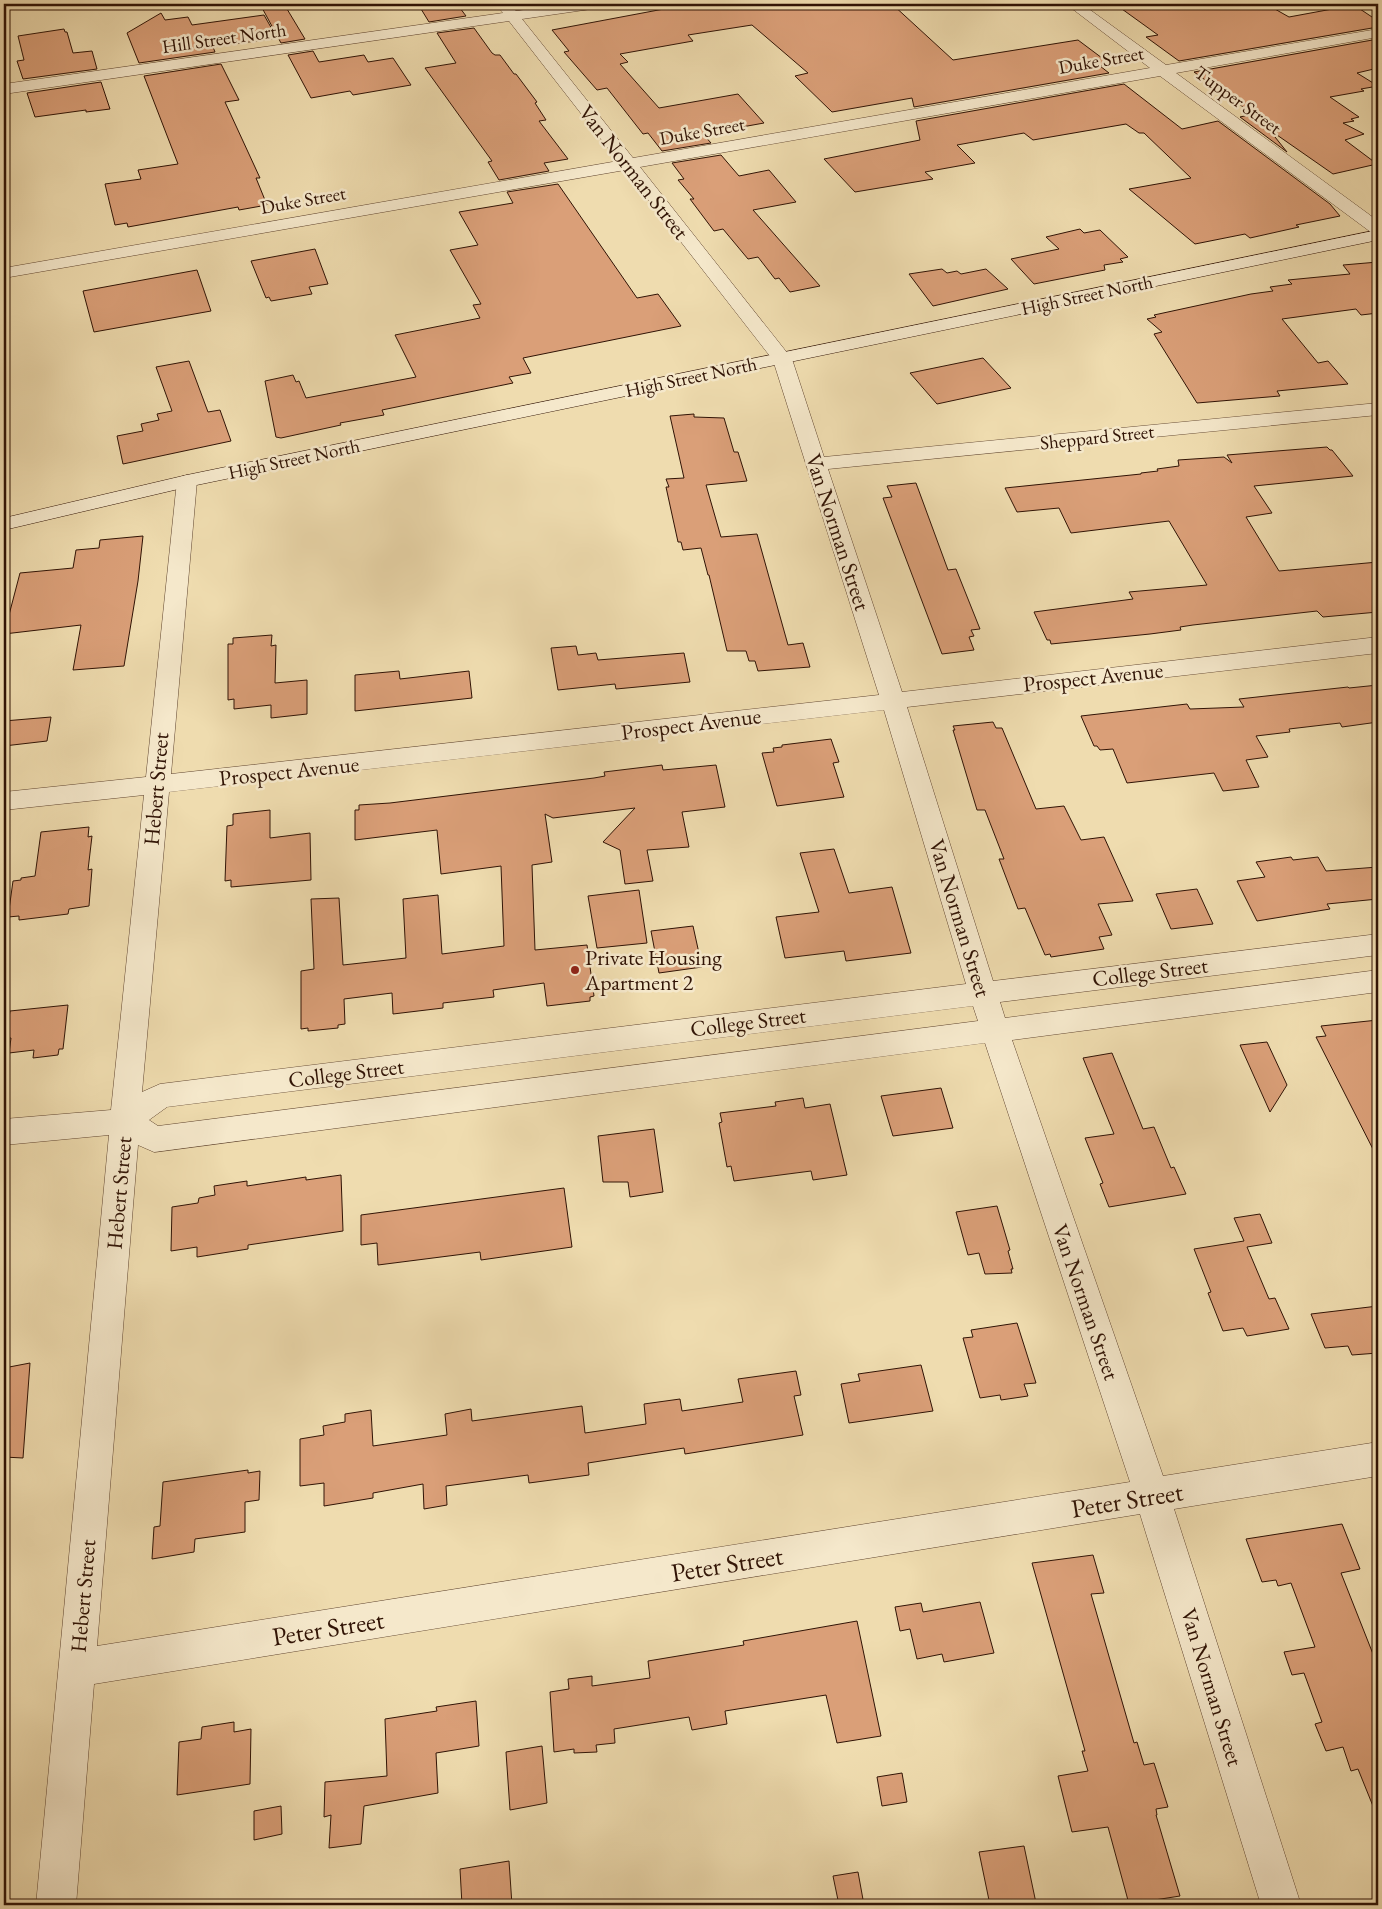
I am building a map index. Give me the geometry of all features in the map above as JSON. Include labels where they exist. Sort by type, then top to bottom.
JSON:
[{"type":"street","name":"Van Norman Street","points":[[503,4],[782,359],[893,700],[994,1031],[1152,1496],[1280,1905]]},
{"type":"street","name":"Hill Street North","points":[[4,89],[598,4]]},
{"type":"street","name":"Tupper Street","points":[[1074,4],[1378,229]]},
{"type":"street","name":"Duke Street","points":[[4,273],[630,166],[1378,33]]},
{"type":"street","name":"High Street North","points":[[4,524],[187,480],[1378,235]]},
{"type":"street","name":"Sheppard Street","points":[[816,464],[1378,409]]},
{"type":"street","name":"Hebert Street","points":[[56,1905],[125,1121],[187,480]]},
{"type":"street","name":"Prospect Avenue","points":[[4,801],[377,762],[893,700],[1378,645]]},
{"type":"street","name":"College Street","points":[[1378,944],[160,1096],[125,1121],[154,1139],[1378,981]]},
{"type":"street","points":[[4,1132],[125,1121]]},
{"type":"street","name":"Peter Street","points":[[76,1668],[1152,1496],[1378,1458]]},
{"type":"building","points":[[260,4],[284,4],[305,39],[281,43]]},
{"type":"building","points":[[418,4],[457,4],[466,16],[429,22]]},
{"type":"building","points":[[719,4],[892,4],[953,60],[1078,40],[1110,64],[1100,66],[1109,73],[914,107],[912,98],[832,112],[795,76],[808,73],[752,25],[688,35],[693,41],[620,54],[628,62],[620,64],[659,108],[738,94],[764,123],[703,134],[711,143],[662,151],[648,133],[643,134],[607,88],[597,90],[564,52],[569,51],[552,30],[685,5],[689,9]]},
{"type":"building","points":[[1115,4],[1266,4],[1289,17],[1354,5],[1378,21],[1378,27],[1179,61],[1146,37],[1158,35]]},
{"type":"building","points":[[161,13],[165,20],[188,17],[192,25],[264,15],[277,38],[213,47],[215,52],[139,63],[127,33]]},
{"type":"building","points":[[474,28],[492,53],[500,55],[537,102],[535,103],[546,120],[539,121],[568,159],[544,163],[549,171],[499,180],[488,162],[492,161],[425,68],[456,63],[437,33]]},
{"type":"building","points":[[64,29],[67,32],[73,53],[92,51],[97,69],[23,79],[17,61],[24,60],[18,36]]},
{"type":"building","points":[[1378,39],[1378,68],[1357,73],[1378,86],[1361,89],[1364,91],[1330,97],[1359,117],[1351,119],[1354,121],[1343,123],[1364,134],[1345,140],[1377,164],[1333,174],[1277,135],[1275,137],[1287,152],[1240,117],[1253,114],[1194,72]]},
{"type":"building","points":[[313,51],[319,62],[364,55],[368,62],[393,58],[411,85],[353,95],[350,91],[311,98],[288,55]]},
{"type":"building","points":[[221,64],[239,100],[225,102],[260,178],[256,178],[267,205],[239,210],[238,207],[128,227],[127,223],[115,225],[105,184],[141,179],[138,170],[178,164],[144,76]]},
{"type":"building","points":[[101,82],[110,109],[86,112],[86,110],[35,117],[27,93]]},
{"type":"building","points":[[1124,84],[1182,129],[1218,121],[1330,204],[1340,216],[1296,225],[1299,227],[1250,238],[1245,234],[1195,244],[1129,189],[1191,178],[1144,133],[1139,133],[1126,124],[1033,140],[1024,133],[957,145],[975,163],[925,172],[933,179],[855,192],[824,159],[920,140],[916,121]]},
{"type":"building","points":[[721,155],[739,176],[769,170],[796,202],[753,210],[820,286],[790,292],[779,278],[775,279],[758,257],[748,259],[723,229],[714,231],[690,199],[694,199],[678,180],[684,179],[672,163]]},
{"type":"building","points":[[558,184],[637,298],[658,294],[681,326],[523,358],[531,373],[509,377],[513,383],[382,410],[384,415],[340,423],[341,425],[281,438],[276,437],[265,381],[293,375],[296,382],[299,381],[306,398],[416,377],[395,335],[480,318],[473,305],[481,304],[450,250],[478,245],[459,212],[513,203],[507,192]]},
{"type":"building","points":[[1080,229],[1084,233],[1100,230],[1128,257],[1120,259],[1123,262],[1104,265],[1105,270],[1034,284],[1011,259],[1059,249],[1046,237]]},
{"type":"building","points":[[315,249],[328,284],[309,287],[312,294],[271,301],[269,297],[266,298],[251,261]]},
{"type":"building","points":[[1378,262],[1378,313],[1361,315],[1356,309],[1282,319],[1318,363],[1328,361],[1348,384],[1277,391],[1280,396],[1197,403],[1154,334],[1162,332],[1147,319],[1156,317],[1154,315],[1273,291],[1270,287],[1292,284],[1288,280],[1350,274],[1343,265]]},
{"type":"building","points":[[942,269],[947,273],[957,271],[961,274],[986,269],[1008,289],[933,306],[909,274]]},
{"type":"building","points":[[197,270],[211,311],[94,332],[83,291]]},
{"type":"building","points":[[983,358],[1011,388],[937,404],[910,373]]},
{"type":"building","points":[[189,361],[208,412],[220,410],[231,441],[123,464],[117,436],[143,431],[141,424],[159,420],[157,414],[172,411],[156,367]]},
{"type":"building","points":[[694,414],[694,417],[724,418],[734,452],[738,452],[747,481],[706,485],[721,537],[757,534],[788,645],[803,643],[810,667],[758,671],[755,661],[749,661],[746,651],[727,651],[701,548],[683,550],[681,542],[678,542],[666,487],[669,487],[666,479],[684,478],[670,416]]},
{"type":"building","points":[[1327,447],[1332,450],[1353,476],[1254,486],[1272,513],[1246,517],[1279,571],[1378,562],[1378,612],[1323,617],[1317,611],[1193,625],[1180,627],[1181,630],[1150,634],[1051,644],[1050,640],[1047,640],[1034,612],[1133,599],[1129,592],[1207,585],[1169,521],[1071,533],[1059,508],[1017,512],[1005,488],[1141,474],[1158,471],[1157,469],[1179,466],[1178,460],[1224,457],[1232,463],[1227,455]]},
{"type":"building","points":[[916,483],[948,570],[956,569],[980,629],[971,630],[974,636],[969,637],[974,650],[942,654],[883,498],[892,497],[887,486]]},
{"type":"building","points":[[143,536],[138,581],[124,666],[73,670],[81,625],[4,634],[20,573],[73,568],[76,550],[99,548],[100,540]]},
{"type":"building","points":[[272,635],[271,646],[276,645],[275,683],[307,680],[307,714],[271,718],[271,705],[234,709],[234,699],[228,700],[228,644],[233,644],[233,638]]},
{"type":"building","points":[[576,646],[578,655],[596,653],[598,660],[684,653],[690,682],[616,689],[615,684],[558,690],[551,648]]},
{"type":"building","points":[[399,671],[400,679],[469,671],[472,698],[355,711],[355,675]]},
{"type":"building","points":[[1378,685],[1378,722],[1342,727],[1340,723],[1289,729],[1290,732],[1256,736],[1268,757],[1246,760],[1259,787],[1223,791],[1214,773],[1127,783],[1113,749],[1100,750],[1097,746],[1094,746],[1081,716],[1187,704],[1190,709],[1244,707],[1239,699]]},
{"type":"building","points":[[51,717],[47,741],[4,746],[4,721]]},
{"type":"building","points":[[993,722],[996,728],[1002,728],[1036,809],[1064,806],[1081,840],[1104,837],[1133,901],[1098,904],[1112,935],[1099,937],[1104,949],[1051,957],[1050,954],[1045,955],[1025,908],[1018,909],[999,859],[1004,859],[985,810],[977,810],[953,730],[955,730],[953,726]]},
{"type":"building","points":[[831,739],[839,762],[833,763],[844,797],[777,806],[762,753],[774,752],[773,748],[782,747],[782,745]]},
{"type":"building","points":[[662,765],[663,770],[716,765],[725,807],[682,812],[689,847],[647,850],[653,881],[625,884],[620,850],[603,842],[635,808],[553,818],[545,814],[552,862],[532,865],[535,950],[587,945],[594,996],[590,997],[590,1001],[547,1006],[544,983],[493,990],[494,997],[443,1003],[443,1008],[393,1014],[392,993],[344,999],[345,1024],[338,1025],[338,1028],[308,1031],[308,1028],[301,1029],[301,971],[314,969],[311,899],[339,898],[343,965],[406,958],[403,899],[438,895],[442,954],[504,946],[501,866],[441,874],[437,830],[355,840],[355,810],[359,810],[359,805],[390,803],[594,778],[605,776],[604,772]]},
{"type":"building","points":[[270,810],[270,838],[310,833],[311,880],[231,887],[231,880],[225,881],[227,826],[233,825],[233,814]]},
{"type":"building","points":[[89,827],[88,837],[92,836],[88,870],[92,869],[89,906],[69,909],[68,914],[19,920],[19,916],[8,917],[13,881],[35,876],[41,832]]},
{"type":"building","points":[[834,849],[849,893],[892,887],[911,953],[846,961],[844,951],[785,958],[776,917],[819,912],[800,853]]},
{"type":"building","points":[[1291,857],[1293,860],[1318,857],[1326,871],[1378,867],[1378,899],[1327,904],[1330,909],[1257,921],[1237,881],[1265,877],[1256,862]]},
{"type":"building","points":[[1197,889],[1213,924],[1171,929],[1156,894]]},
{"type":"building","points":[[639,890],[647,943],[597,948],[588,896]]},
{"type":"building","points":[[693,926],[702,967],[659,973],[651,931]]},
{"type":"building","points":[[68,1005],[63,1049],[59,1049],[58,1055],[33,1058],[34,1050],[9,1053],[11,1038],[6,1038],[10,1011]]},
{"type":"building","points":[[1378,1020],[1378,1159],[1316,1037],[1326,1036],[1321,1026]]},
{"type":"building","points":[[1267,1042],[1287,1085],[1270,1112],[1240,1045]]},
{"type":"building","points":[[1112,1053],[1143,1129],[1154,1127],[1171,1168],[1174,1167],[1186,1194],[1109,1207],[1100,1184],[1103,1183],[1085,1138],[1114,1134],[1083,1058]]},
{"type":"building","points":[[941,1088],[953,1128],[893,1136],[881,1096]]},
{"type":"building","points":[[803,1098],[805,1108],[830,1104],[847,1175],[813,1180],[811,1171],[734,1181],[731,1166],[727,1167],[719,1123],[722,1122],[720,1113],[776,1106],[775,1102]]},
{"type":"building","points":[[654,1129],[663,1192],[630,1197],[628,1182],[603,1182],[598,1136]]},
{"type":"building","points":[[341,1175],[343,1231],[248,1245],[248,1249],[197,1257],[197,1247],[171,1251],[172,1207],[198,1203],[199,1198],[215,1195],[214,1186],[247,1181],[247,1186],[306,1177],[306,1180]]},
{"type":"building","points":[[564,1188],[572,1247],[481,1260],[480,1252],[378,1265],[377,1243],[361,1245],[361,1215]]},
{"type":"building","points":[[997,1206],[1010,1250],[1008,1251],[1013,1269],[1011,1269],[1012,1273],[985,1274],[979,1253],[968,1255],[956,1212]]},
{"type":"building","points":[[1260,1214],[1272,1243],[1247,1247],[1269,1299],[1275,1298],[1289,1329],[1247,1336],[1243,1328],[1223,1331],[1208,1293],[1211,1292],[1194,1249],[1244,1241],[1234,1218]]},
{"type":"building","points":[[1378,1306],[1378,1353],[1352,1355],[1348,1346],[1325,1348],[1311,1314]]},
{"type":"building","points":[[1017,1323],[1036,1383],[1024,1384],[1028,1396],[1001,1400],[1000,1395],[980,1398],[963,1338],[973,1337],[971,1330]]},
{"type":"building","points":[[30,1363],[23,1458],[4,1457],[4,1368]]},
{"type":"building","points":[[921,1365],[933,1411],[849,1423],[841,1384],[860,1381],[858,1374]]},
{"type":"building","points":[[796,1371],[801,1395],[794,1396],[803,1435],[685,1454],[684,1448],[588,1463],[589,1475],[529,1483],[528,1475],[446,1486],[447,1505],[424,1509],[423,1484],[373,1493],[373,1498],[324,1506],[324,1483],[300,1486],[300,1439],[324,1435],[323,1426],[345,1422],[345,1414],[371,1410],[373,1446],[447,1435],[445,1414],[471,1409],[472,1421],[582,1406],[585,1433],[646,1424],[644,1404],[680,1399],[682,1411],[743,1402],[738,1379]]},
{"type":"building","points":[[248,1470],[248,1473],[260,1471],[259,1500],[245,1502],[245,1532],[195,1539],[194,1552],[152,1559],[154,1527],[160,1526],[163,1482]]},
{"type":"building","points":[[1342,1524],[1360,1569],[1341,1573],[1373,1654],[1378,1653],[1377,1816],[1358,1769],[1351,1771],[1343,1747],[1326,1751],[1315,1724],[1322,1722],[1304,1673],[1292,1675],[1284,1652],[1315,1647],[1291,1583],[1278,1586],[1276,1580],[1262,1582],[1246,1539]]},
{"type":"building","points":[[1093,1555],[1104,1593],[1091,1594],[1134,1743],[1137,1742],[1144,1765],[1154,1763],[1168,1807],[1156,1809],[1156,1815],[1180,1896],[1129,1904],[1108,1827],[1072,1832],[1058,1776],[1088,1771],[1082,1751],[1085,1751],[1032,1563]]},
{"type":"building","points":[[980,1602],[994,1653],[944,1662],[942,1654],[917,1659],[910,1629],[900,1631],[895,1607],[921,1603],[923,1612]]},
{"type":"building","points":[[857,1621],[881,1736],[837,1743],[826,1695],[725,1711],[727,1724],[692,1730],[689,1717],[614,1729],[615,1743],[596,1745],[597,1752],[574,1753],[574,1749],[554,1752],[550,1692],[569,1689],[568,1679],[592,1676],[592,1686],[650,1678],[648,1661],[744,1645],[743,1641]]},
{"type":"building","points":[[476,1701],[479,1746],[436,1753],[438,1793],[364,1806],[361,1844],[329,1848],[331,1815],[324,1817],[325,1782],[387,1776],[385,1719],[437,1711],[436,1707]]},
{"type":"building","points":[[234,1722],[234,1732],[251,1729],[250,1784],[177,1795],[179,1742],[201,1739],[202,1727]]},
{"type":"building","points":[[542,1746],[547,1803],[510,1810],[506,1752]]},
{"type":"building","points":[[902,1773],[907,1802],[882,1806],[877,1777]]},
{"type":"building","points":[[281,1806],[282,1834],[254,1840],[254,1811]]},
{"type":"building","points":[[1024,1846],[1036,1903],[990,1905],[979,1852]]},
{"type":"building","points":[[509,1861],[512,1905],[462,1905],[460,1869]]},
{"type":"building","points":[[858,1872],[864,1905],[839,1905],[833,1876]]},
{"type":"place","name":"Private Housing Apartment 2","points":[[575,970]]}]
